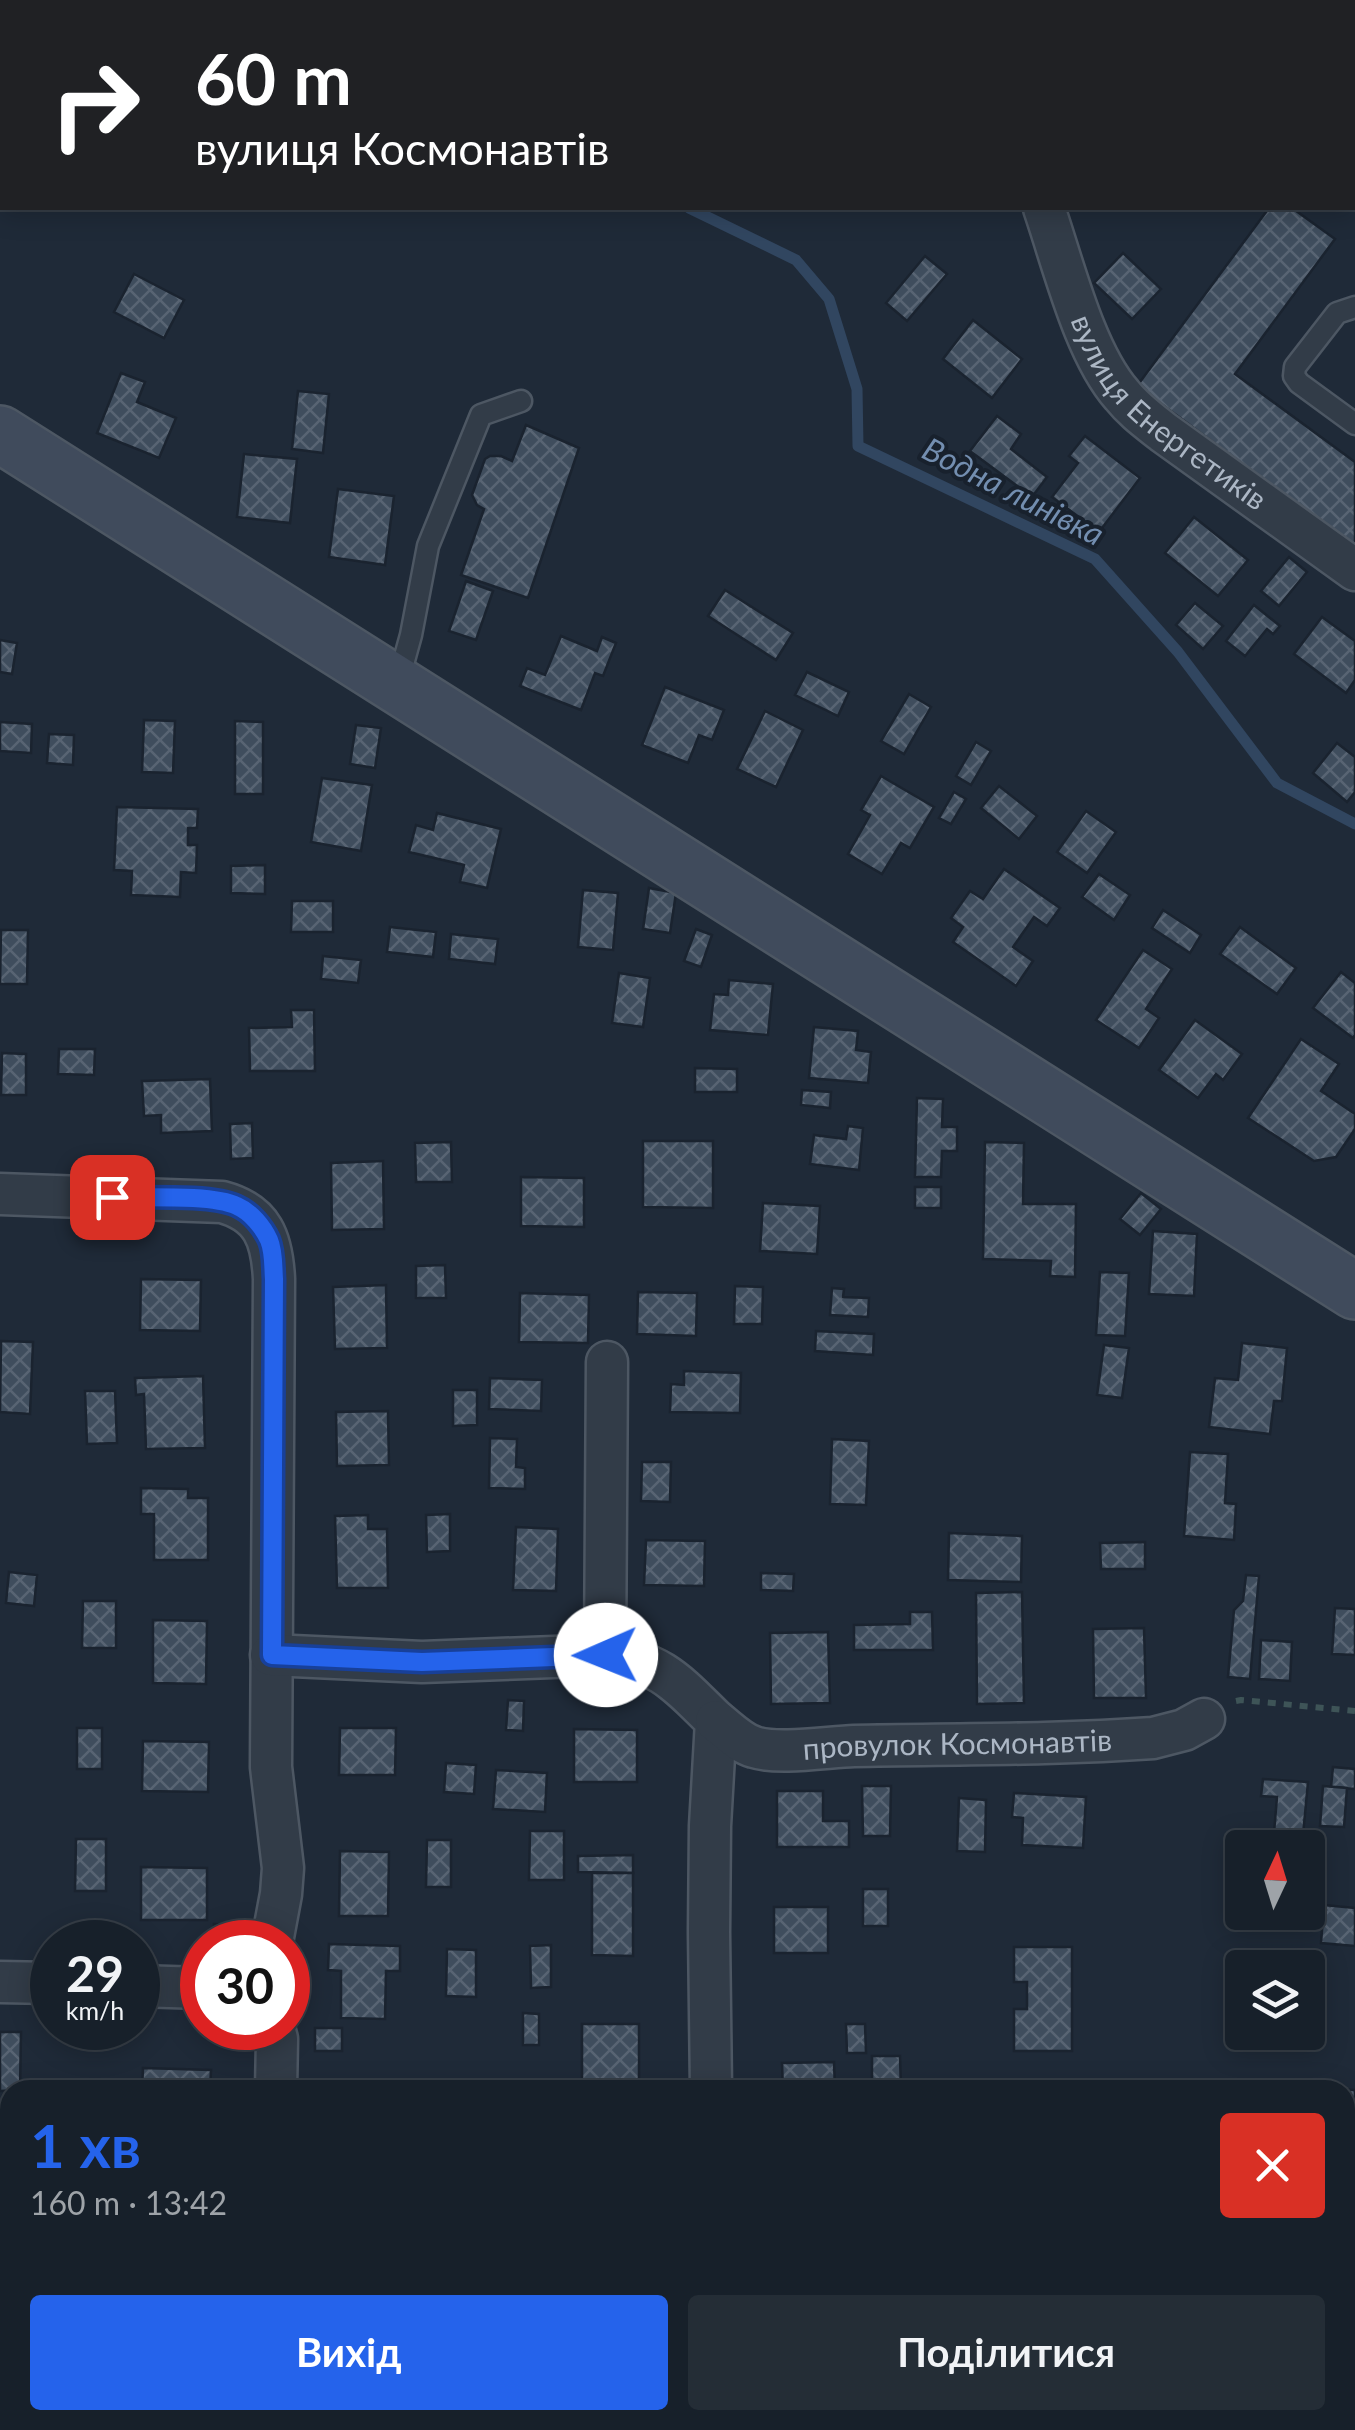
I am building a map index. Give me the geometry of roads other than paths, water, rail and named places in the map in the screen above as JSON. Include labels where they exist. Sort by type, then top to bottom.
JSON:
[{"type":"street","name":"вулиця Енергетиків","points":[[1045,210],[1096,354],[1120,393],[1163,432],[1355,570]]},
{"type":"street","points":[[0,434],[1355,1291]]},
{"type":"street","points":[[0,1194],[222,1202],[238,1206],[261,1226],[270,1242],[274,1279],[271,1768],[282,1868],[276,1920]]},
{"type":"street","points":[[606,1655],[608,1362]]},
{"type":"street","name":"провулок Космонавтів","points":[[272,1655],[422,1662],[606,1655],[628,1658],[667,1675],[716,1721],[754,1748],[1153,1738],[1184,1730],[1204,1719]]},
{"type":"street","points":[[712,2080],[710,1879],[716,1721]]},
{"type":"street","points":[[0,1982],[30,1983]]},
{"type":"street","points":[[276,2080],[277,2050]]},
{"type":"lane","points":[[1355,306],[1337,314],[1295,367],[1294,376],[1355,424]]},
{"type":"lane","points":[[397,685],[428,546],[481,415],[521,401]]},
{"type":"waterway","name":"Водна линівка","points":[[693,210],[796,260],[829,299],[857,389],[858,446],[1095,559],[1178,652],[1277,783],[1355,824]]}]
